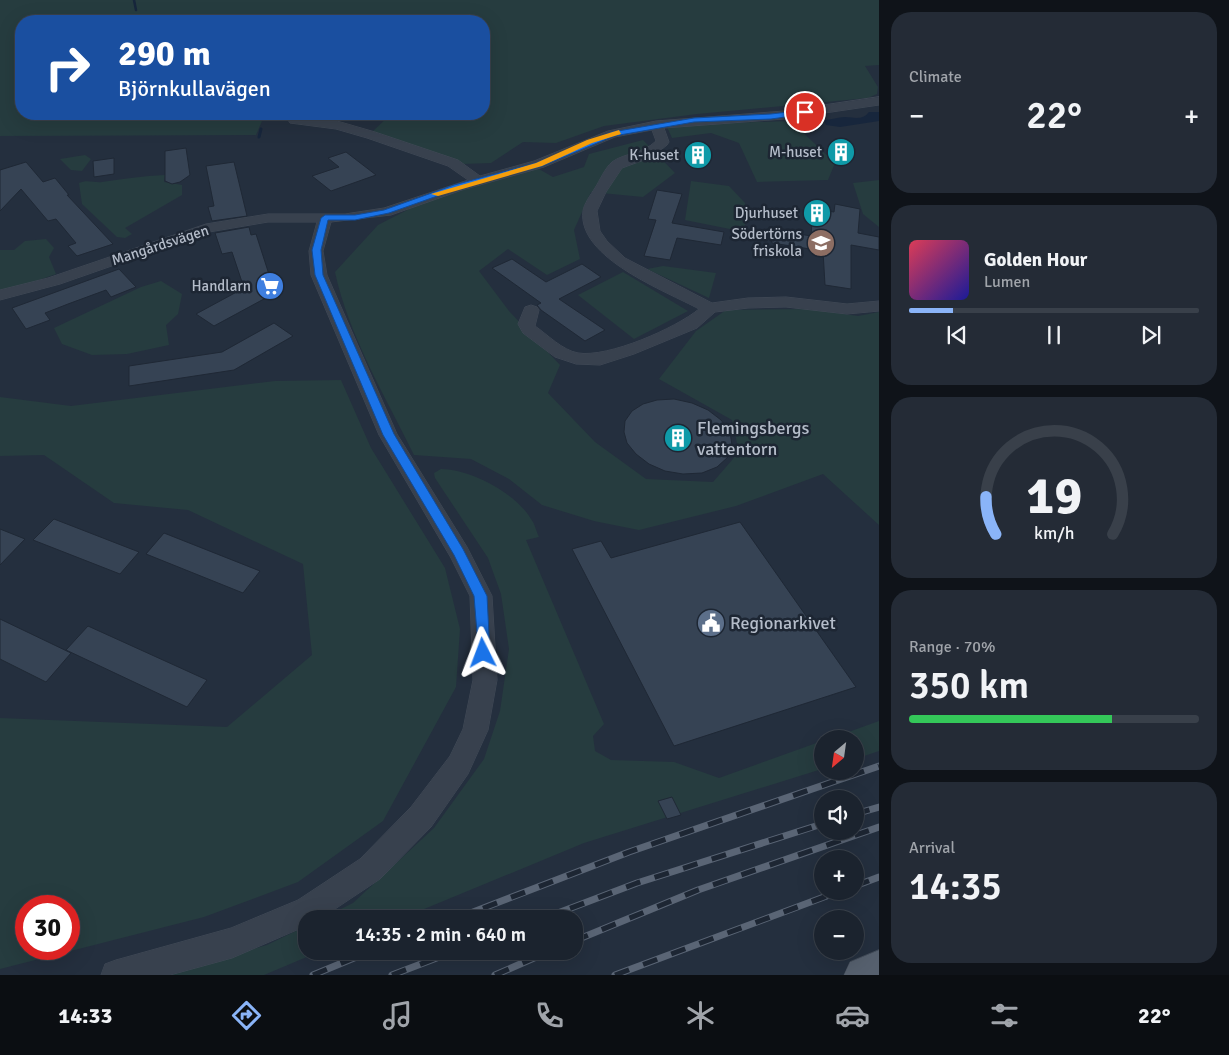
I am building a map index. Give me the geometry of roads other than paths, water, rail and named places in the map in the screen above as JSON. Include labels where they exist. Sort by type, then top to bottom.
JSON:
[{"type":"main road","points":[[863,975],[879,969]]},
{"type":"street","name":"Mangårdsvägen","points":[[0,295],[54,281],[206,228],[268,218],[325,218],[372,215],[539,164],[612,134],[656,125],[710,118],[784,116],[879,101]]},
{"type":"street","points":[[294,120],[337,125],[380,138],[453,163],[478,182]]},
{"type":"street","points":[[656,125],[663,142],[661,146],[647,154],[617,165],[599,192],[590,211],[593,231],[600,244],[620,261],[710,308]]},
{"type":"street","points":[[116,975],[232,943],[308,910],[370,869],[421,817],[459,765],[475,730],[485,680],[481,596],[459,553],[388,435],[319,275],[316,250],[325,218]]},
{"type":"street","points":[[531,310],[526,324],[529,329],[562,352],[588,360],[600,359],[628,350],[691,324],[710,308],[748,303],[786,302],[847,309],[879,306]]},
{"type":"water","points":[[869,112],[879,112],[879,121],[840,127],[826,125],[824,120],[842,117],[861,118]]},
{"type":"waterway","points":[[134,0],[136,10]]},
{"type":"waterway","points":[[259,137],[261,129]]},
{"type":"railway","points":[[478,910],[629,852],[879,766]]},
{"type":"railway","points":[[864,811],[879,807]]},
{"type":"railway","points":[[566,910],[637,883],[814,827]]},
{"type":"railway","points":[[583,937],[698,890],[879,827]]},
{"type":"railway","points":[[864,883],[879,877]]},
{"type":"railway","points":[[615,975],[816,900]]},
{"type":"railway","points":[[313,975],[349,960]]},
{"type":"railway","points":[[392,975],[431,960]]},
{"type":"railway","points":[[495,975],[529,960]]},
{"type":"place","name":"M-huset","points":[[841,152]]},
{"type":"place","name":"K-huset","points":[[698,155]]},
{"type":"place","name":"Djurhuset","points":[[817,213]]},
{"type":"place","name":"Södertörns friskola","points":[[821,243]]},
{"type":"place","name":"Handlarn","points":[[270,286]]},
{"type":"place","name":"Flemingsbergs vattentorn","points":[[678,438]]},
{"type":"place","name":"Regionarkivet","points":[[711,623]]}]
